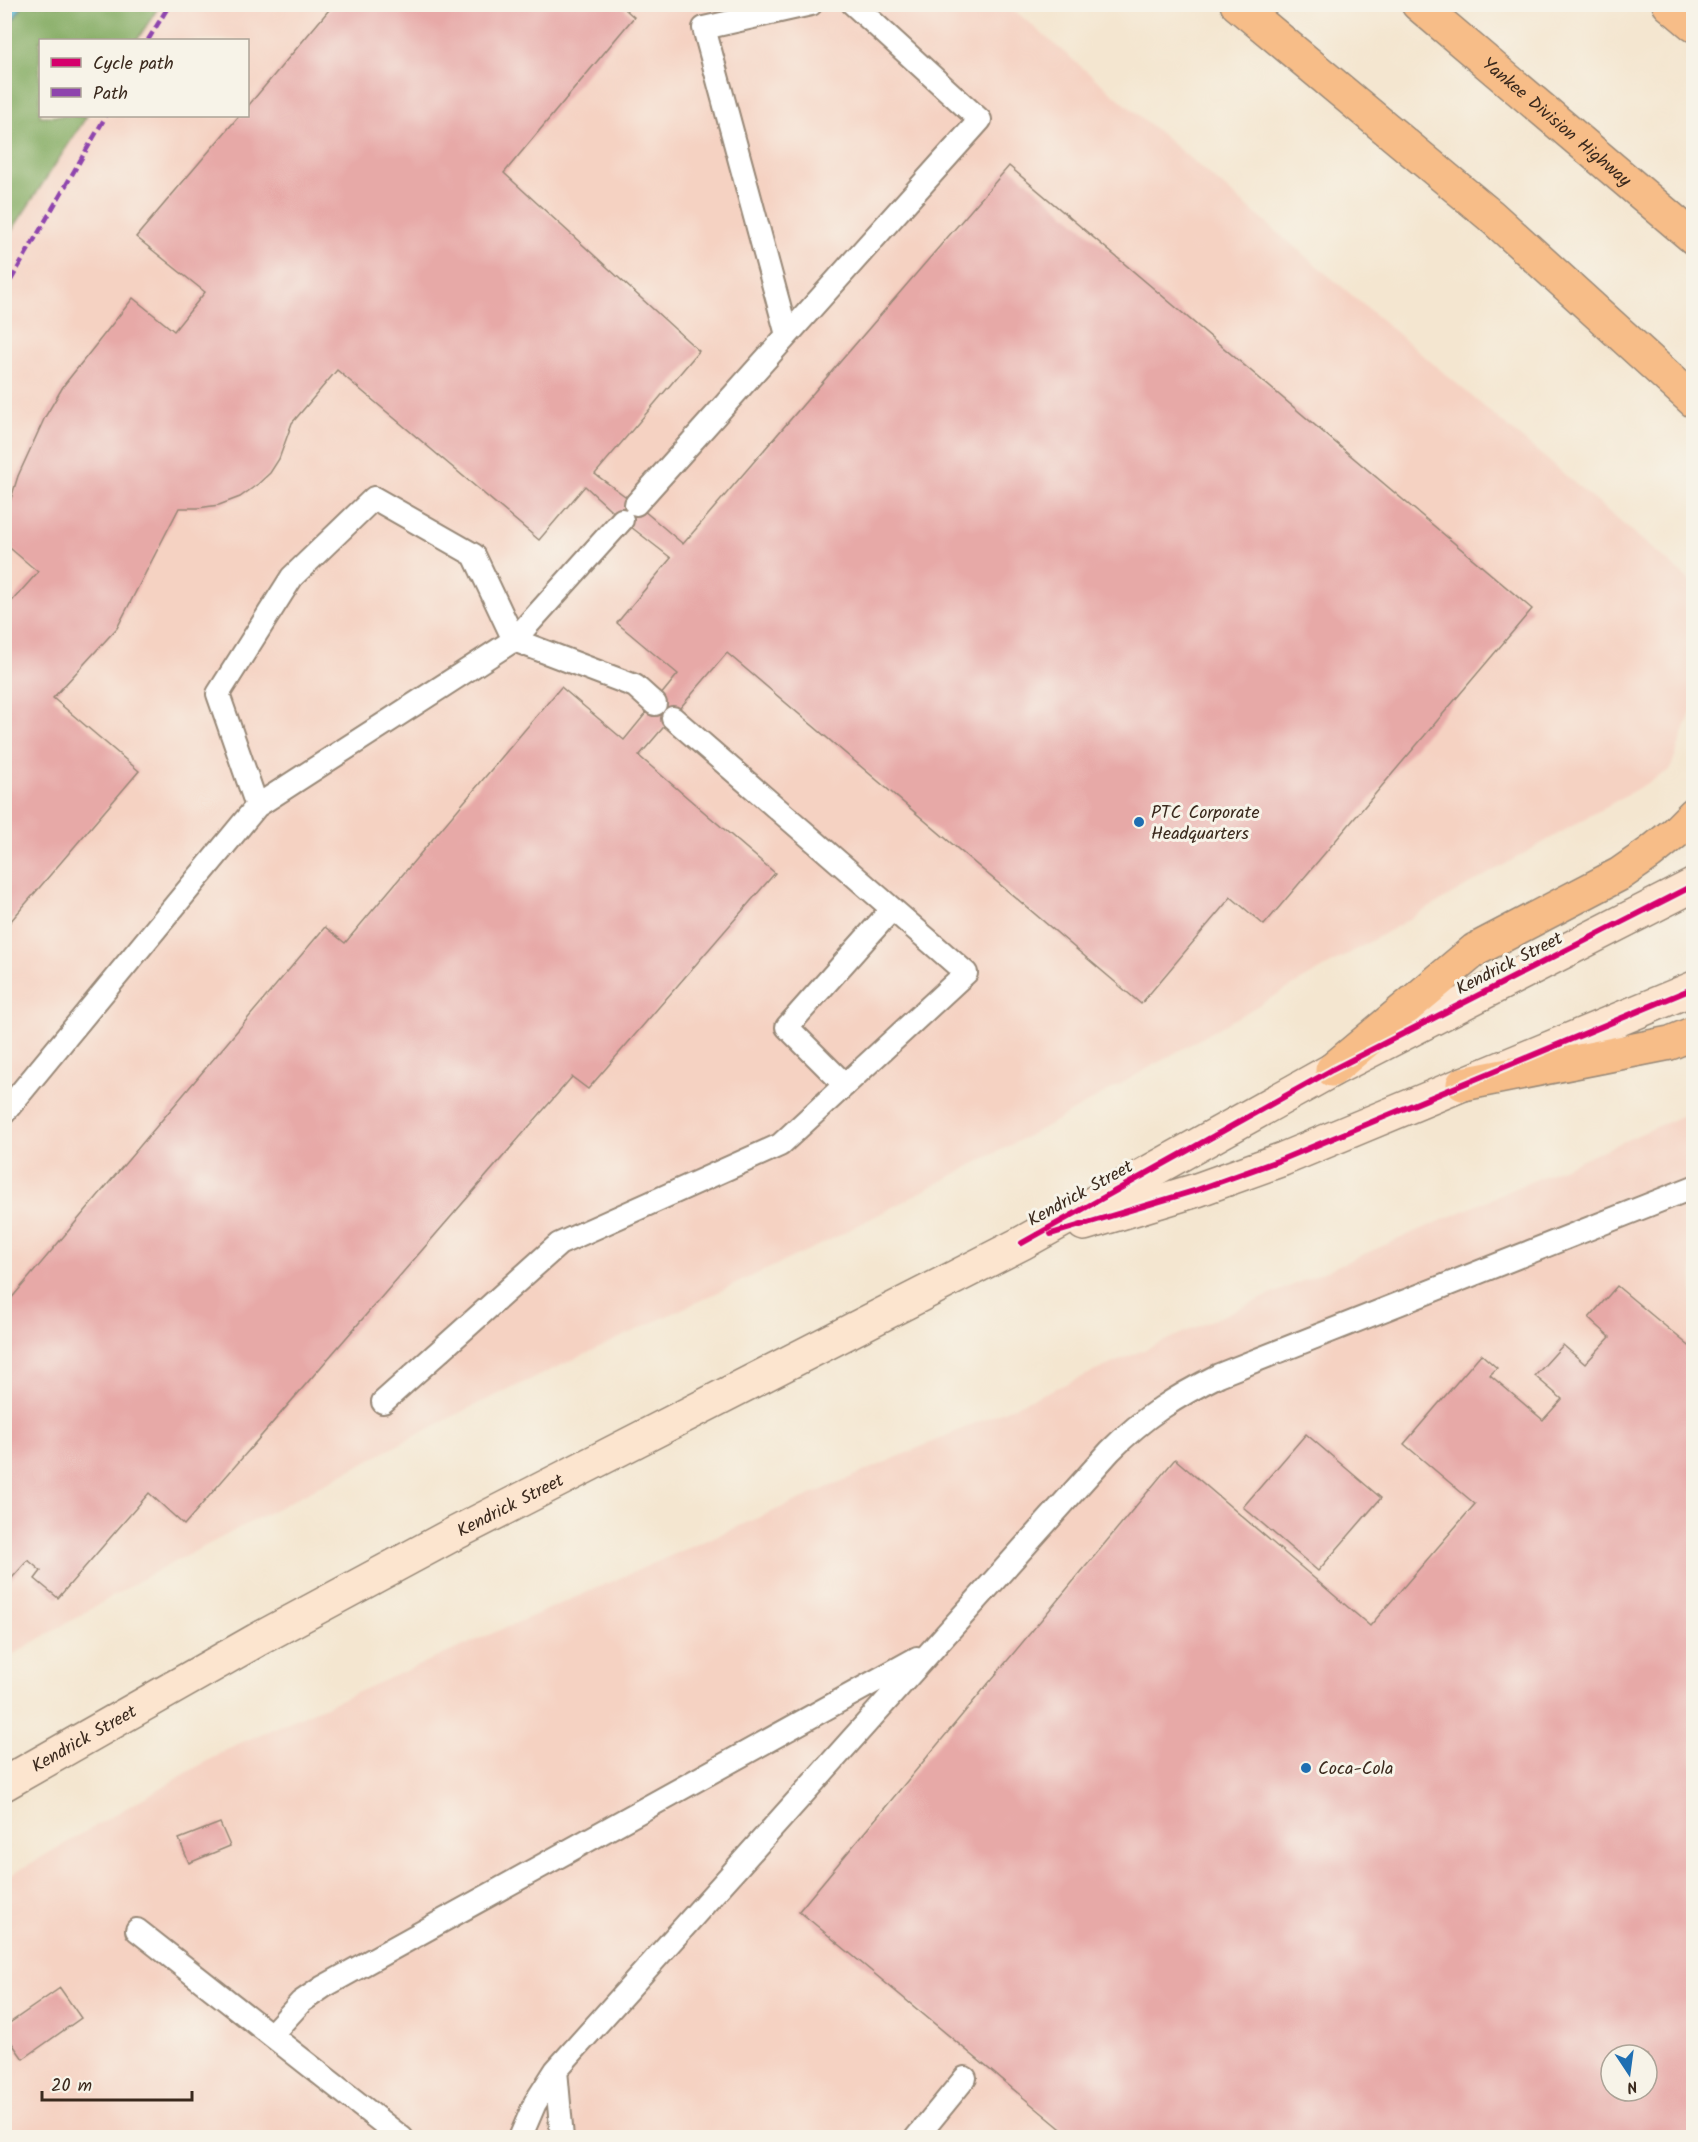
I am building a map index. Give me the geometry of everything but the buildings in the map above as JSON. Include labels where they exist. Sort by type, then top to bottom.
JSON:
[{"type":"highway","points":[[1237,4],[1491,216],[1694,401]]},
{"type":"highway","name":"Yankee Division Highway","points":[[1418,4],[1694,238]]},
{"type":"highway","points":[[1669,4],[1694,25]]},
{"type":"highway","points":[[1332,1070],[1475,950],[1620,874],[1650,854],[1694,814]]},
{"type":"highway","points":[[1464,1084],[1671,1043],[1694,1033]]},
{"type":"main road","name":"Kendrick Street","points":[[4,1784],[257,1640],[448,1537],[1022,1243],[1332,1070],[1694,885]]},
{"type":"main road","name":"Kendrick Street","points":[[1022,1243],[1197,1190],[1250,1171],[1374,1122],[1694,987]]},
{"type":"lane","points":[[787,336],[704,28],[811,4]]},
{"type":"lane","points":[[4,1113],[257,806],[514,640],[980,120],[853,4]]},
{"type":"lane","points":[[257,806],[218,694],[292,577],[374,498],[474,555],[514,640],[635,686],[655,704]]},
{"type":"lane","points":[[383,1402],[559,1244],[780,1145],[966,973],[673,718]]},
{"type":"lane","points":[[845,1085],[787,1027],[892,909]]},
{"type":"lane","points":[[520,2138],[535,2103],[555,2070],[1133,1428],[1159,1408],[1219,1375],[1694,1187]]},
{"type":"lane","points":[[271,2035],[301,2002],[323,1987],[934,1648]]},
{"type":"lane","points":[[137,1930],[402,2138]]},
{"type":"lane","points":[[555,2070],[562,2138]]},
{"type":"lane","points":[[916,2138],[965,2078]]},
{"type":"shaded area","points":[[153,5],[1008,5],[1693,583],[1693,707],[1670,770],[1056,1121],[830,1240],[465,1410],[144,1578],[5,1659],[4,227],[78,117],[249,117],[249,39],[130,39]]},
{"type":"shaded area","points":[[1693,1111],[1693,2137],[5,2137],[4,1879],[231,1747]]},
{"type":"green space","points":[[23,5],[160,5],[138,39],[39,39],[39,117],[86,117],[5,241],[5,32]]},
{"type":"water","points":[[4,5],[23,5],[5,32]]},
{"type":"marked path","points":[[149,39],[170,4]]},
{"type":"marked path","points":[[4,292],[105,117]]},
{"type":"cycle path","points":[[1022,1243],[1332,1070],[1694,885]]},
{"type":"cycle path","points":[[1051,1234],[1197,1190],[1283,1159],[1694,988]]},
{"type":"place","name":"PTC Corporate Headquarters","points":[[1139,822]]},
{"type":"place","name":"Coca-Cola","points":[[1306,1768]]}]
